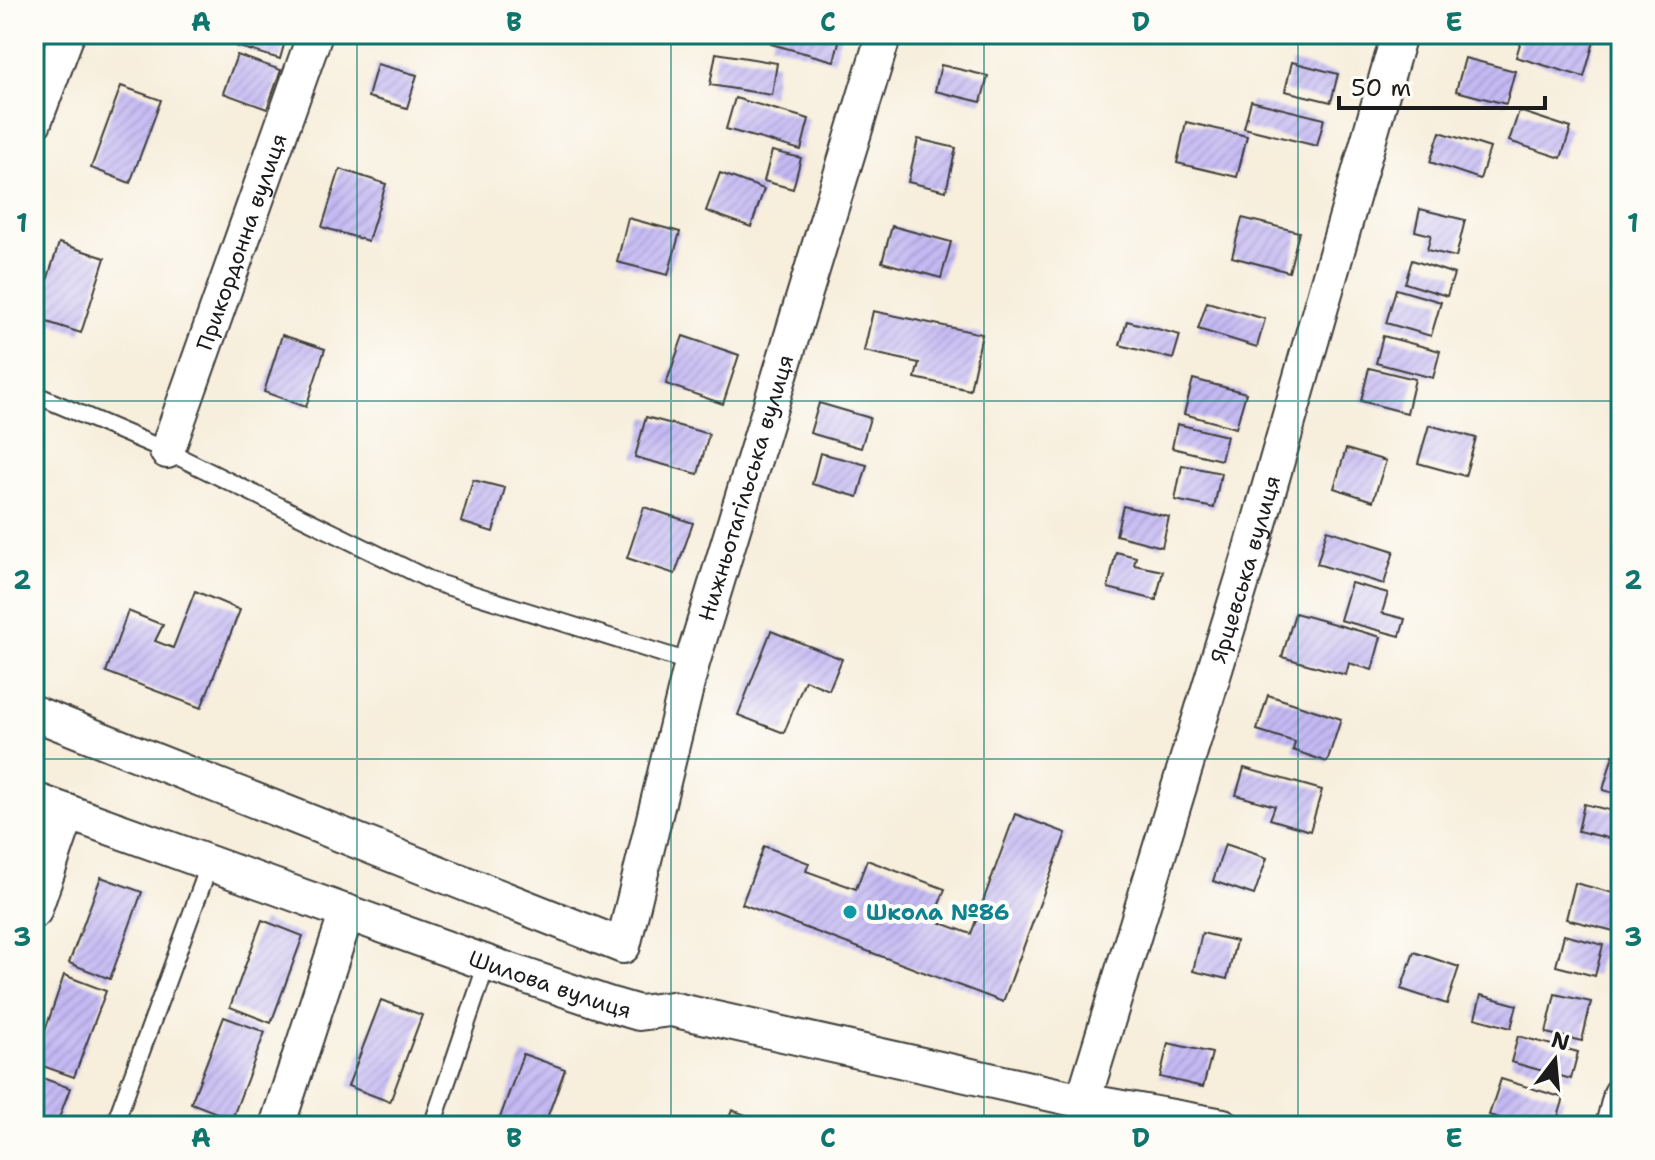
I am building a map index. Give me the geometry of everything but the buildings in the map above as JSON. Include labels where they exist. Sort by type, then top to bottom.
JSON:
[{"type":"street","points":[[34,122],[67,34]]},
{"type":"street","name":"Прикордонна вулиця","points":[[167,451],[315,34]]},
{"type":"street","name":"Нижньотагільська вулиця","points":[[34,713],[623,946],[692,663],[884,34]]},
{"type":"street","name":"Ярцевська вулиця","points":[[1083,1101],[1250,555],[1399,34]]},
{"type":"street","name":"Шилова вулиця","points":[[34,800],[487,963],[639,1013],[671,1009],[1083,1101],[1223,1126]]},
{"type":"street","points":[[34,911],[68,812]]},
{"type":"street","points":[[277,1126],[347,912]]},
{"type":"street","points":[[1613,1126],[1621,1094]]},
{"type":"lane","points":[[34,394],[167,451],[434,582],[692,663]]},
{"type":"lane","points":[[114,1126],[210,863]]},
{"type":"lane","points":[[432,1126],[487,963]]},
{"type":"place","name":"Школа №86","points":[[850,912]]}]
